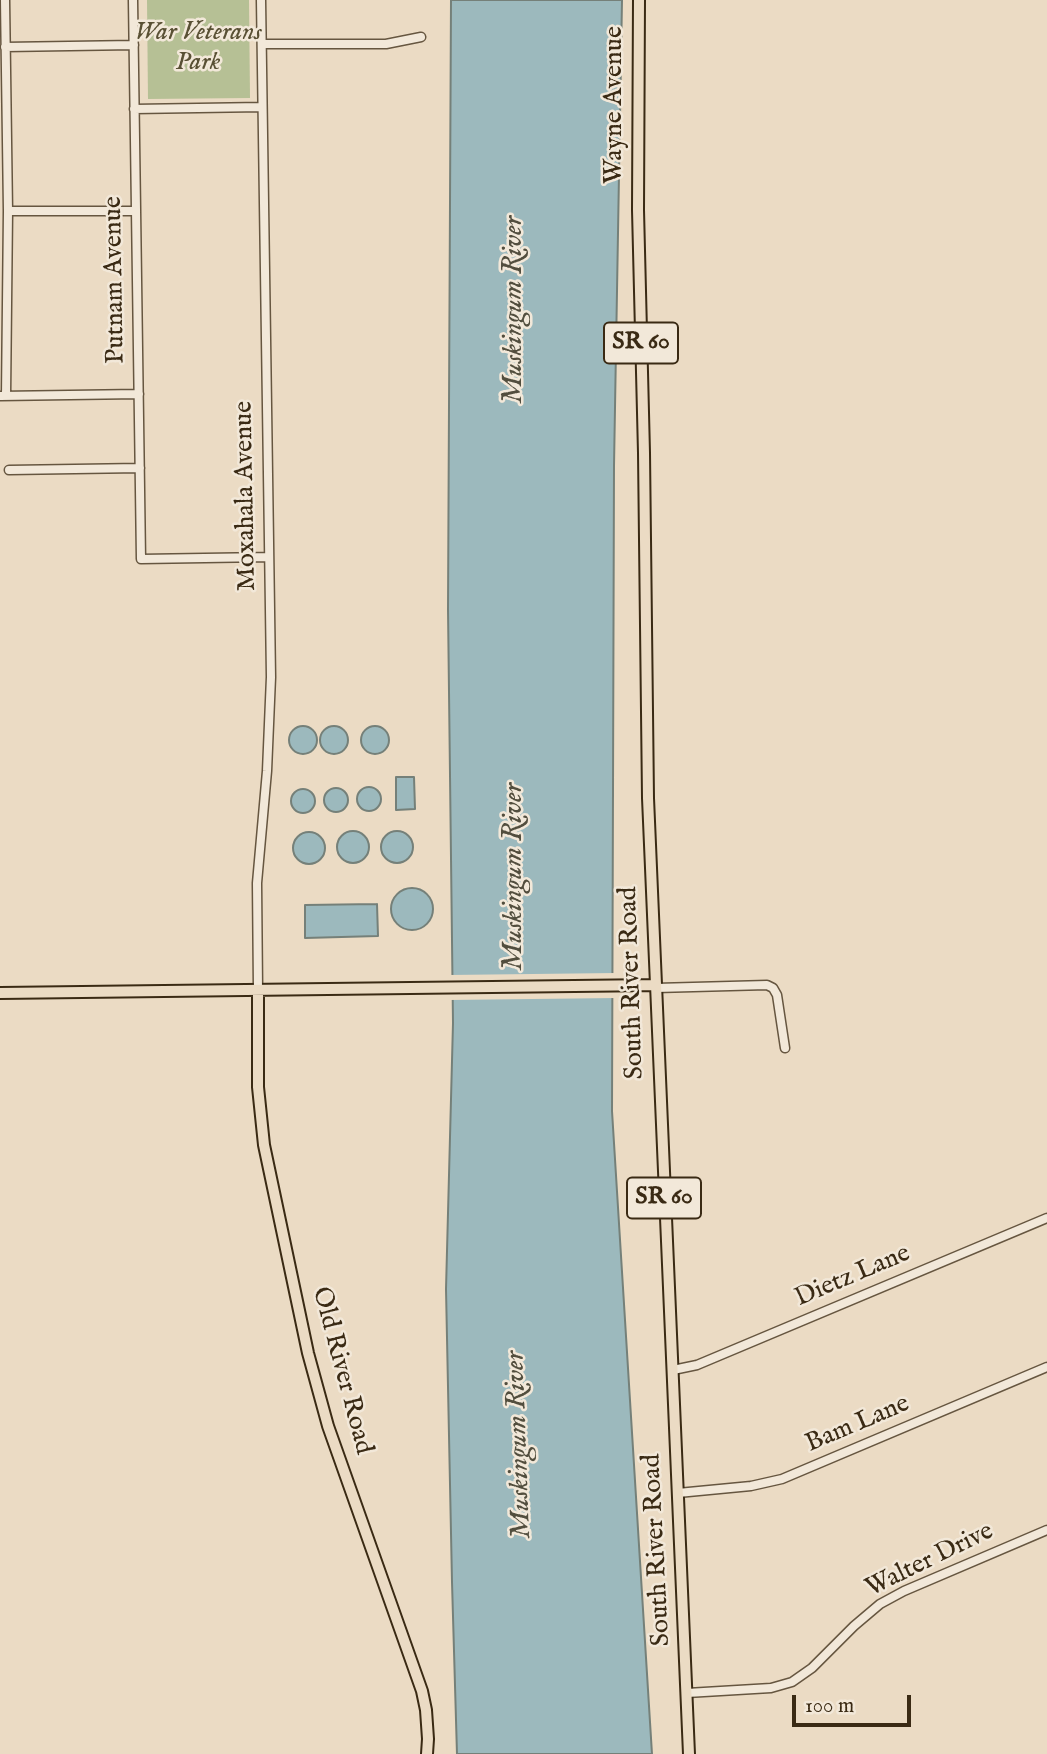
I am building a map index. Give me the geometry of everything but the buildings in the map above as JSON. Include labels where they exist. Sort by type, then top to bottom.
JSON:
[{"type":"main road","name":"Wayne Avenue","points":[[638,210],[639,0]]},
{"type":"main road","name":"South River Road","points":[[638,210],[648,798],[689,1754]]},
{"type":"main road","points":[[0,993],[656,987]]},
{"type":"main road","name":"Old River Road","points":[[258,990],[258,1087],[264,1145],[308,1353],[328,1426],[422,1691],[428,1730],[427,1754]]},
{"type":"street","points":[[5,0],[8,211],[3,396],[139,394]]},
{"type":"street","name":"Putnam Avenue","points":[[133,0],[141,559],[268,557]]},
{"type":"street","name":"Moxahala Avenue","points":[[258,990],[257,883],[267,771],[271,677],[261,0]]},
{"type":"street","points":[[262,44],[386,44],[421,37]]},
{"type":"street","points":[[5,47],[134,45]]},
{"type":"street","points":[[134,109],[262,107]]},
{"type":"street","points":[[8,211],[136,211]]},
{"type":"street","points":[[9,470],[140,468]]},
{"type":"street","points":[[656,987],[767,985],[773,988],[777,995],[785,1048]]},
{"type":"street","name":"Dietz Lane","points":[[673,1370],[697,1365],[729,1352],[1047,1218]]},
{"type":"street","name":"Bam Lane","points":[[678,1493],[751,1486],[782,1479],[1047,1367]]},
{"type":"street","name":"Walter Drive","points":[[687,1693],[771,1688],[792,1682],[812,1668],[880,1604],[904,1591],[1047,1531]]},
{"type":"green space","name":"War Veterans Park","points":[[147,0],[249,0],[250,98],[148,99]]},
{"type":"water","name":"Muskingum River","points":[[451,0],[622,0],[614,466],[612,1111],[652,1754],[457,1754],[446,1289],[453,1023],[448,609]]},
{"type":"water","points":[[303,726],[313,730],[317,740],[313,750],[303,754],[293,750],[289,740],[293,730]]},
{"type":"water","points":[[334,726],[344,730],[348,740],[344,750],[334,754],[324,750],[320,740],[324,730]]},
{"type":"water","points":[[375,726],[385,730],[389,740],[385,750],[375,754],[365,750],[361,740],[365,730]]},
{"type":"water","points":[[396,777],[414,777],[415,809],[396,810]]},
{"type":"water","points":[[369,787],[378,790],[381,799],[378,808],[369,811],[360,808],[357,799],[360,790]]},
{"type":"water","points":[[336,788],[345,791],[348,800],[345,809],[336,812],[327,809],[324,800],[327,791]]},
{"type":"water","points":[[303,789],[312,792],[315,801],[312,810],[303,813],[294,810],[291,801],[294,792]]},
{"type":"water","points":[[353,831],[364,836],[369,847],[364,858],[353,863],[342,858],[337,847],[342,836]]},
{"type":"water","points":[[397,831],[408,836],[413,847],[408,858],[397,863],[386,858],[381,847],[386,836]]},
{"type":"water","points":[[309,832],[320,837],[325,848],[320,859],[309,864],[298,859],[293,848],[298,837]]},
{"type":"water","points":[[412,888],[427,894],[433,909],[427,924],[412,930],[397,924],[391,909],[397,894]]},
{"type":"water","points":[[377,904],[378,936],[305,938],[305,905]]},
{"type":"pier","points":[[616,973],[616,998],[449,1000],[449,975]]}]
